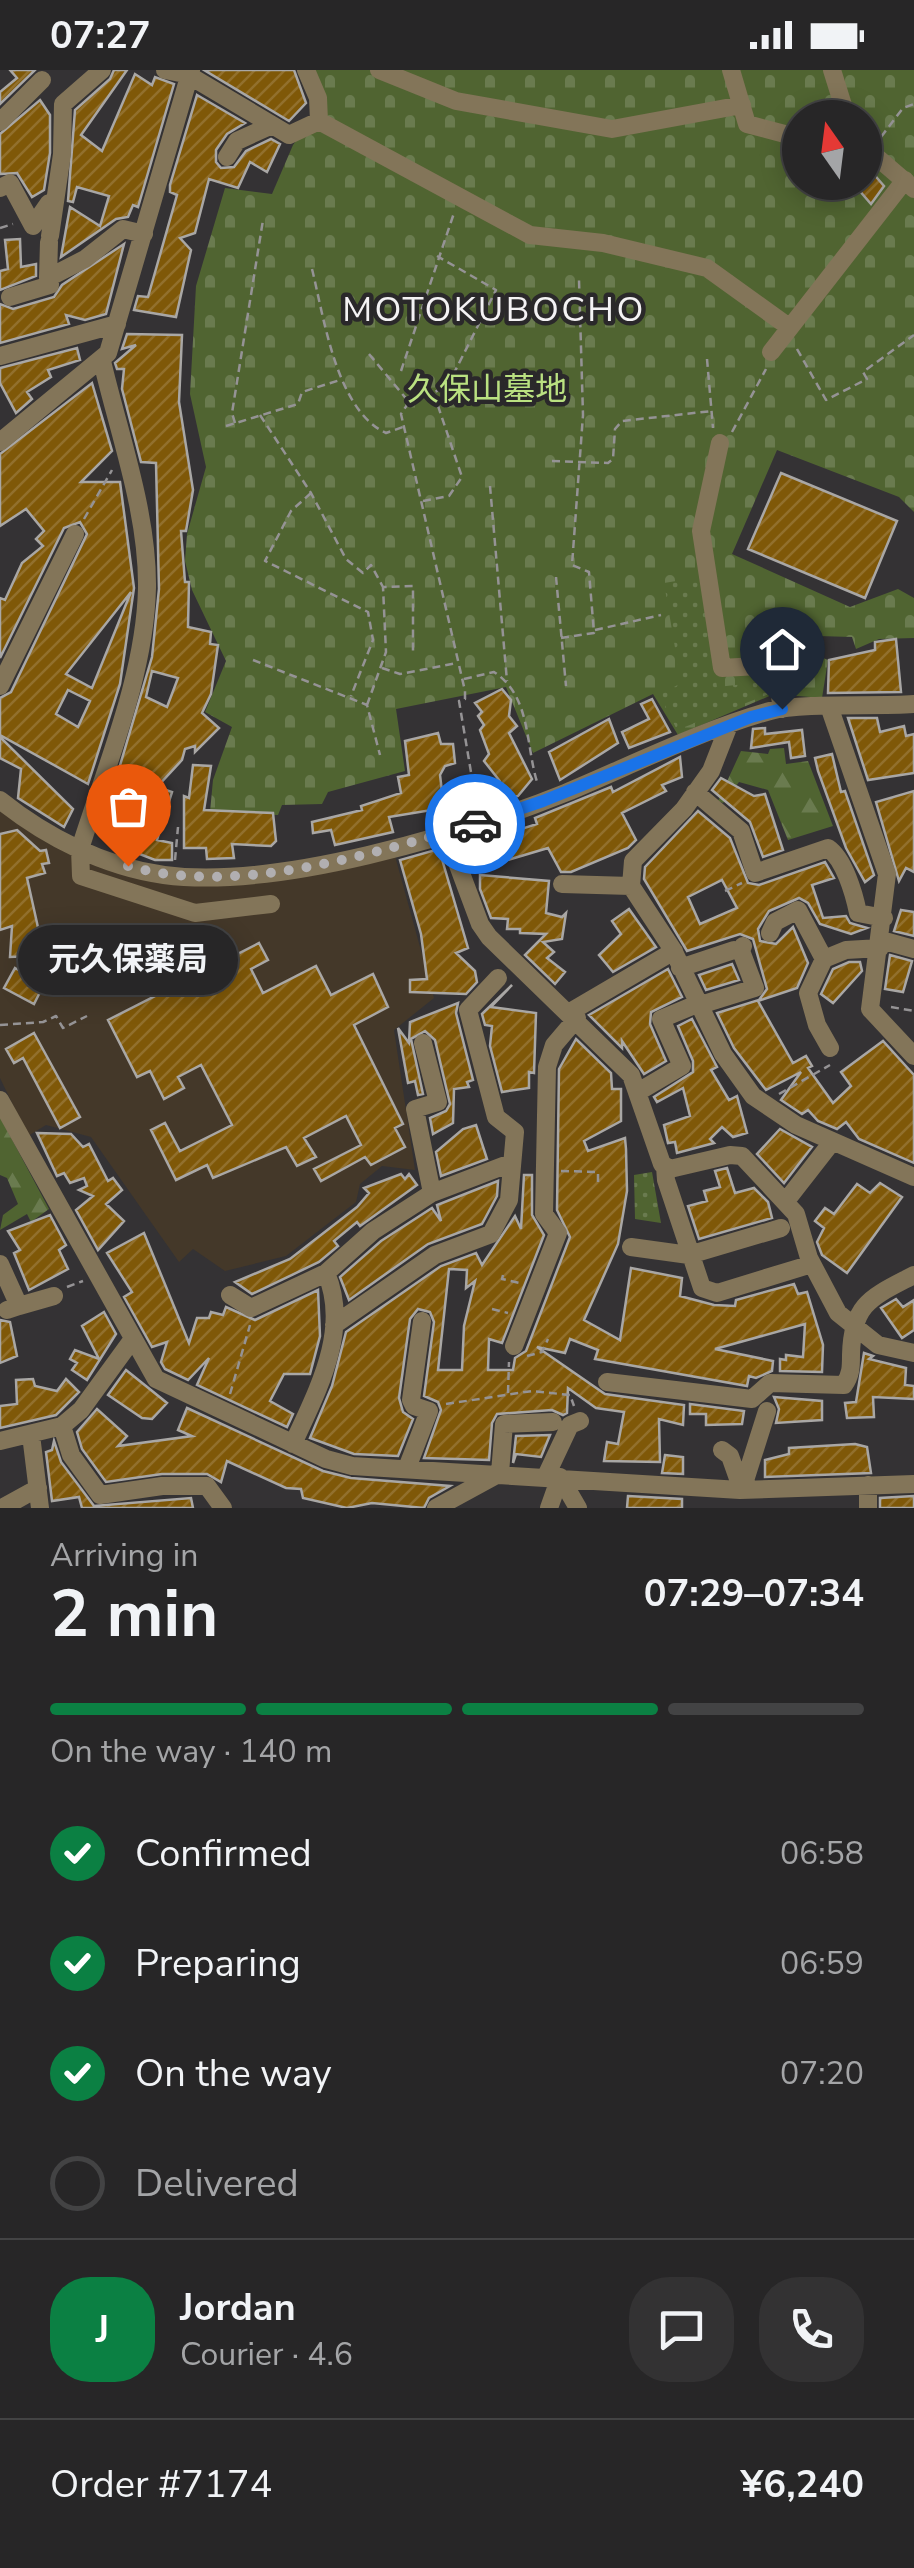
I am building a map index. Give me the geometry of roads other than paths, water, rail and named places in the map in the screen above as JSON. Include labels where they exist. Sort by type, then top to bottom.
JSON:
[{"type":"street","points":[[102,70],[62,109],[57,190],[44,277],[85,259],[123,229],[144,234]]},
{"type":"street","points":[[165,70],[190,74],[290,135],[319,122]]},
{"type":"street","points":[[306,70],[318,98],[319,122]]},
{"type":"street","points":[[379,70],[456,101],[612,129],[742,105]]},
{"type":"street","points":[[731,70],[747,124],[782,133]]},
{"type":"street","points":[[832,70],[841,100]]},
{"type":"street","points":[[0,442],[102,361],[117,324],[190,74]]},
{"type":"street","points":[[40,75],[52,109],[62,109]]},
{"type":"street","points":[[0,122],[40,75]]},
{"type":"street","points":[[319,122],[530,235],[604,243],[707,268],[788,329]]},
{"type":"street","points":[[228,157],[237,141],[272,125]]},
{"type":"street","points":[[771,352],[910,184],[882,161]]},
{"type":"street","points":[[0,188],[10,183],[33,226],[43,218],[57,190]]},
{"type":"street","points":[[10,297],[50,285],[50,277]]},
{"type":"street","points":[[3,357],[117,324]]},
{"type":"street","points":[[102,361],[144,556],[146,612],[118,725],[80,849],[81,876],[176,904],[270,898]]},
{"type":"street","points":[[720,443],[701,530],[722,668],[775,665],[782,709]]},
{"type":"street","points":[[0,686],[76,534]]},
{"type":"street","points":[[0,800],[80,849],[174,876],[230,874],[340,861],[479,823],[782,709],[914,704]]},
{"type":"street","points":[[830,708],[888,874],[870,1009],[914,1056]]},
{"type":"street","points":[[729,726],[710,771],[633,861],[631,886],[677,960],[723,1054],[752,1096],[832,1142],[914,1177]]},
{"type":"street","points":[[695,792],[741,830],[755,873],[828,848],[836,854],[858,913],[884,918]]},
{"type":"street","points":[[446,832],[480,924],[502,952],[617,1057],[638,1092],[656,1151],[666,1166],[698,1284],[716,1293],[812,1264]]},
{"type":"street","points":[[562,884],[631,886]]},
{"type":"street","points":[[771,931],[798,910],[824,959]]},
{"type":"street","points":[[830,1048],[817,1025],[808,993],[824,959],[846,950],[880,944],[914,949]]},
{"type":"street","points":[[511,1356],[558,1234],[544,1214],[544,1110],[549,1056],[574,1015],[677,960],[739,948],[755,988],[661,1019],[682,1066],[638,1092]]},
{"type":"street","points":[[334,1325],[435,1254],[491,1234],[509,1200],[515,1132],[496,1117],[468,1010],[498,978]]},
{"type":"street","points":[[423,1043],[438,1102],[414,1109],[432,1192]]},
{"type":"street","points":[[0,1100],[156,1379],[294,1444],[352,1466],[553,1477],[587,1475],[742,1490],[775,1498],[868,1485],[914,1484]]},
{"type":"street","points":[[786,1201],[832,1142]]},
{"type":"street","points":[[666,1166],[670,1169],[730,1155],[742,1156],[796,1214],[812,1264],[838,1313],[852,1328],[895,1352],[914,1353]]},
{"type":"street","points":[[230,1295],[251,1308],[326,1273],[373,1231],[432,1192],[511,1163]]},
{"type":"street","points":[[630,1247],[689,1255],[781,1228]]},
{"type":"street","points":[[0,1264],[13,1308],[54,1296]]},
{"type":"street","points":[[294,1444],[327,1368],[334,1325],[334,1292],[326,1273]]},
{"type":"street","points":[[607,1382],[752,1399],[844,1385],[850,1376],[852,1328],[866,1300],[914,1275]]},
{"type":"street","points":[[406,1468],[429,1411],[411,1404],[422,1321]]},
{"type":"street","points":[[0,1441],[62,1426],[81,1410],[132,1340]]},
{"type":"street","points":[[742,1490],[769,1397]]},
{"type":"street","points":[[549,1508],[553,1477],[570,1425],[580,1421]]},
{"type":"street","points":[[500,1473],[504,1424],[553,1422]]},
{"type":"street","points":[[62,1426],[71,1455],[100,1495],[190,1484],[207,1486],[223,1508]]},
{"type":"street","points":[[32,1435],[40,1508]]},
{"type":"street","points":[[722,1450],[730,1456],[742,1490]]},
{"type":"street","points":[[415,1508],[438,1506],[500,1473]]},
{"type":"street","points":[[553,1477],[578,1508]]},
{"type":"street","points":[[868,1485],[868,1508]]},
{"type":"street","points":[[2,1508],[38,1488]]},
{"type":"place","name":"元久保薬局","points":[[128,866]]},
{"type":"district","name":"MOTOKUBOCHO","points":[[494,309]]},
{"type":"park label","name":"久保山墓地","points":[[487,389]]}]
